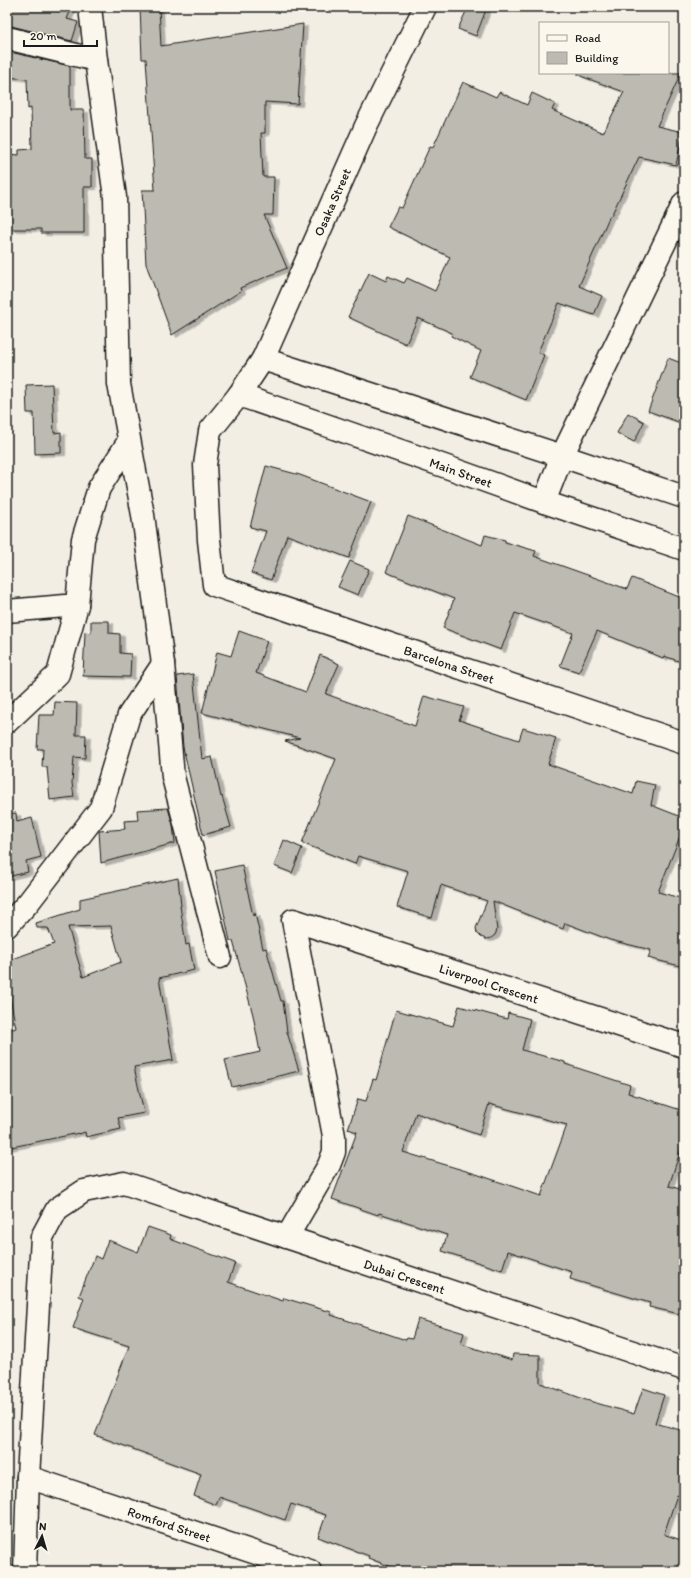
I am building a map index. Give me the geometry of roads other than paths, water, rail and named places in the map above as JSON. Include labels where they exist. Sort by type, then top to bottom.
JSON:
[{"type":"street","points":[[90,7],[115,197],[119,384],[143,515],[163,664],[173,777],[220,958]]},
{"type":"street","name":"Osaka Street","points":[[214,585],[209,540],[205,465],[210,431],[239,396],[263,358],[366,126],[425,7]]},
{"type":"street","points":[[7,38],[96,60]]},
{"type":"street","points":[[544,502],[562,456],[683,207]]},
{"type":"street","points":[[263,358],[684,497]]},
{"type":"street","name":"Main Street","points":[[239,396],[684,549]]},
{"type":"street","points":[[7,722],[58,674],[77,605],[83,539],[85,532],[99,488],[130,441]]},
{"type":"street","name":"Barcelona Street","points":[[214,585],[684,743]]},
{"type":"street","points":[[7,611],[77,605]]},
{"type":"street","points":[[7,926],[28,903],[101,808],[129,715],[163,664]]},
{"type":"street","name":"Liverpool Crescent","points":[[287,1237],[330,1165],[334,1152],[334,1136],[293,920],[684,1046]]},
{"type":"street","name":"Dubai Crescent","points":[[28,1477],[42,1237],[58,1209],[84,1191],[124,1183],[684,1369]]},
{"type":"street","points":[[25,1571],[28,1477]]},
{"type":"street","name":"Romford Street","points":[[28,1477],[310,1571]]}]
